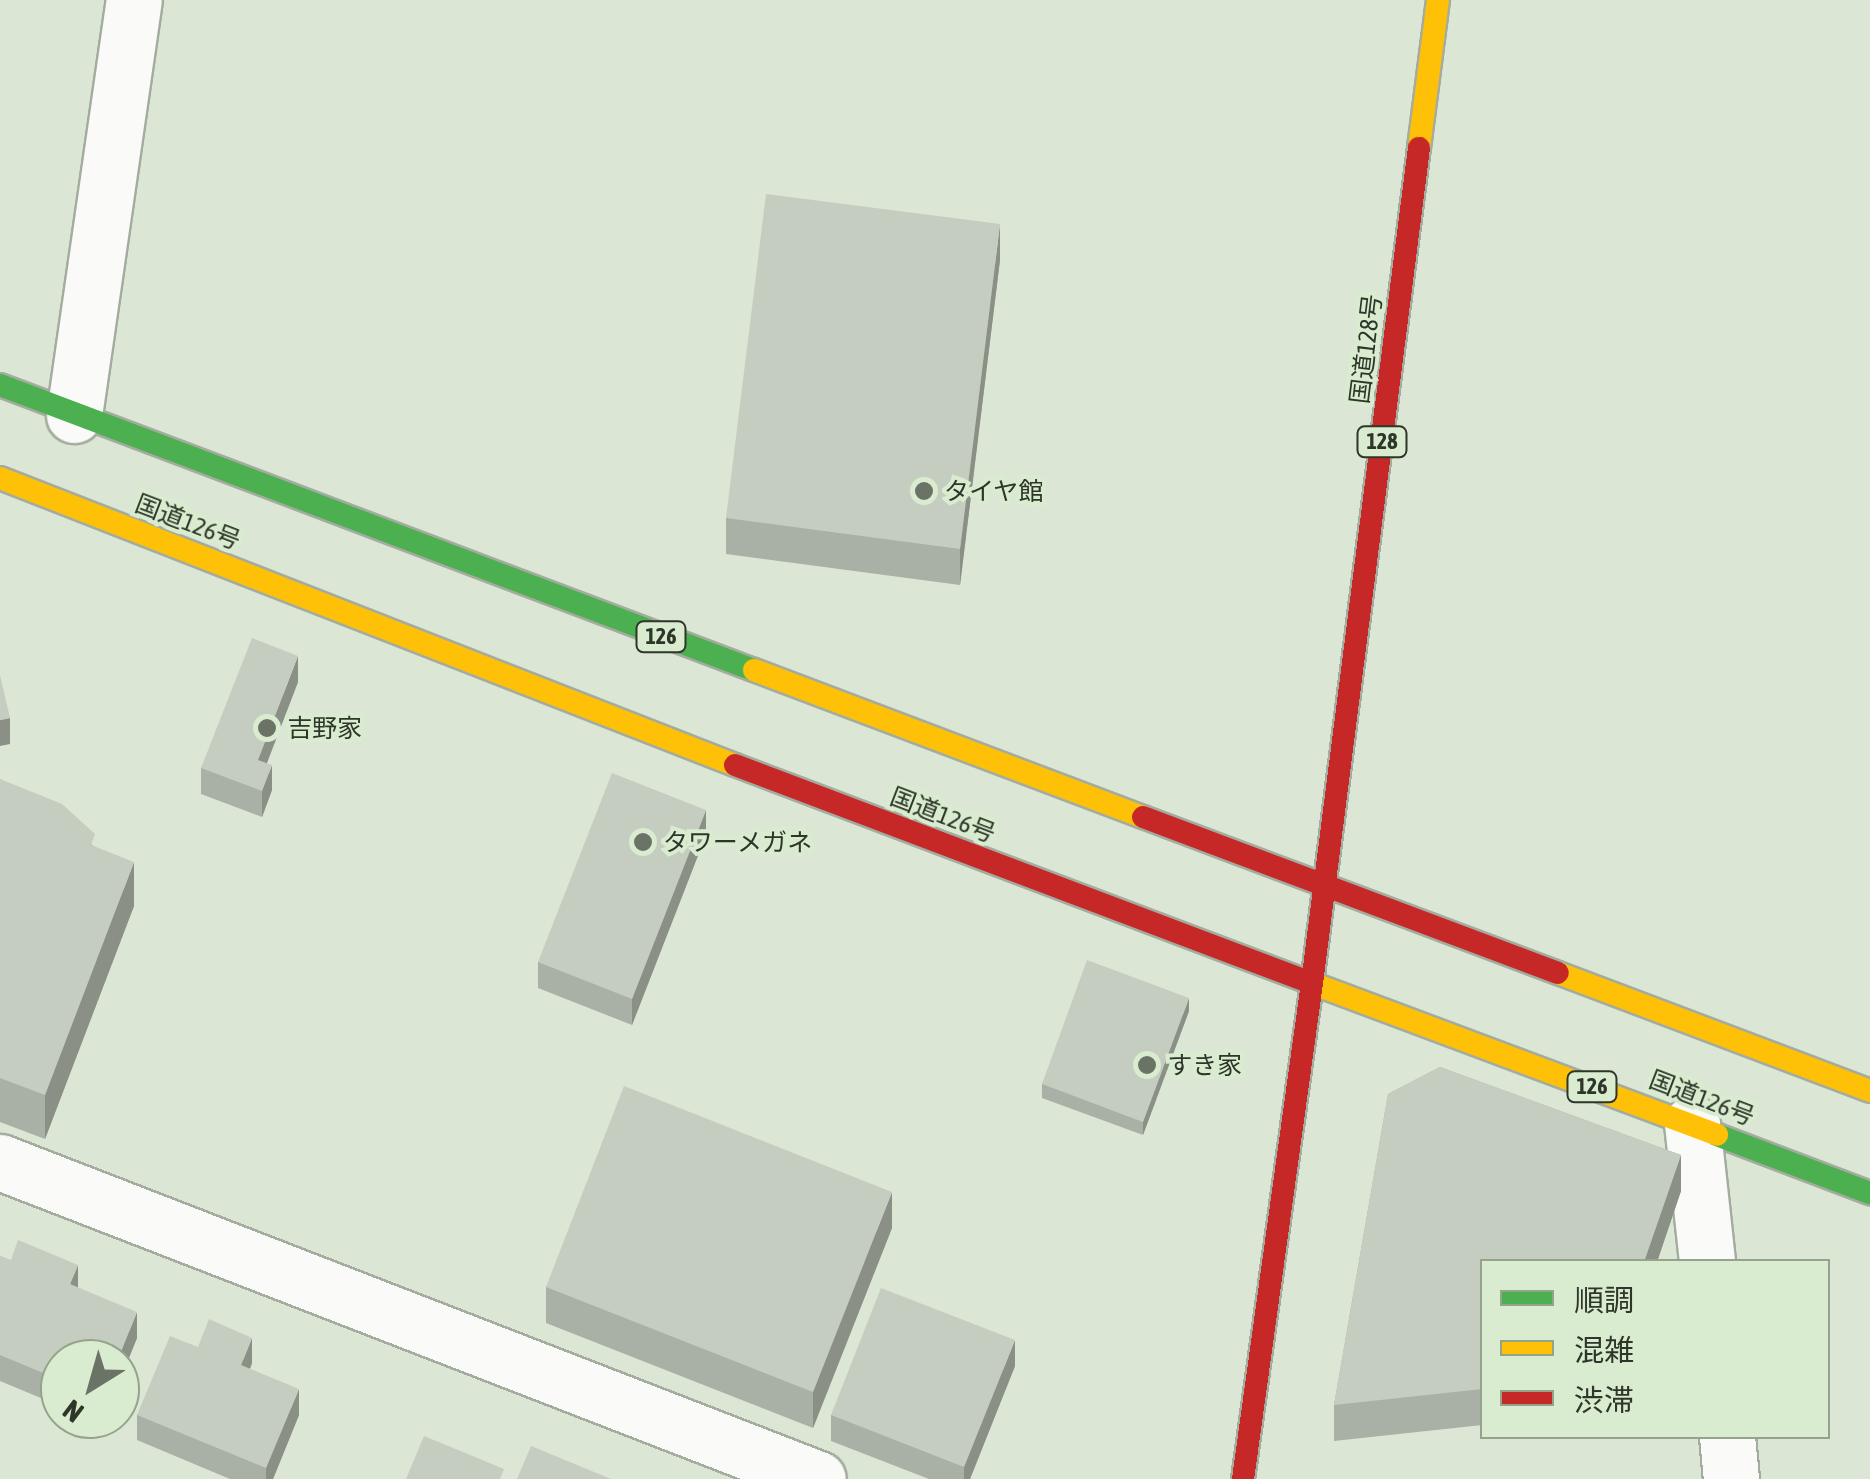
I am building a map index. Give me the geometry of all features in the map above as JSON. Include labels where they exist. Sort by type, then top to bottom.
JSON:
[{"type":"main road","name":"国道128号","points":[[1324,884],[1438,0]]},
{"type":"main road","name":"126","points":[[0,385],[1870,1091]]},
{"type":"main road","name":"国道126号","points":[[0,478],[1312,983],[1870,1193]]},
{"type":"main road","name":"128","points":[[1312,983],[1324,884]]},
{"type":"main road","points":[[1243,1479],[1312,983]]},
{"type":"street","points":[[74,415],[134,0]]},
{"type":"street","points":[[1692,1123],[1708,1259]]},
{"type":"street","points":[[2,1170],[748,1466],[818,1479]]},
{"type":"street","points":[[1726,1439],[1731,1479]]},
{"type":"building","points":[[766,194],[1000,224],[960,549],[726,518]]},
{"type":"building","points":[[252,638],[298,656],[258,760],[272,765],[262,791],[201,768]]},
{"type":"building","points":[[0,675],[10,718],[0,720]]},
{"type":"building","points":[[612,773],[706,810],[632,999],[538,962]]},
{"type":"building","points":[[0,779],[62,804],[95,834],[91,845],[134,862],[45,1095],[0,1078]]},
{"type":"building","points":[[1087,960],[1189,998],[1143,1122],[1042,1084]]},
{"type":"building","points":[[1440,1067],[1681,1155],[1645,1259],[1480,1259],[1480,1389],[1334,1405],[1388,1094]]},
{"type":"building","points":[[624,1086],[892,1192],[813,1392],[546,1287]]},
{"type":"building","points":[[18,1240],[78,1265],[70,1284],[137,1312],[126,1339],[40,1339],[40,1372],[0,1355],[0,1256],[11,1260]]},
{"type":"building","points":[[881,1288],[1015,1340],[964,1467],[831,1415]]},
{"type":"building","points":[[209,1319],[252,1338],[241,1365],[299,1389],[266,1468],[140,1416],[170,1336],[198,1347]]},
{"type":"building","points":[[424,1436],[504,1469],[500,1479],[406,1479]]},
{"type":"building","points":[[531,1446],[611,1479],[517,1479]]},
{"type":"traffic: fast","points":[[0,385],[754,670]]},
{"type":"traffic: fast","points":[[1717,1135],[1870,1193]]},
{"type":"traffic: slow","points":[[1419,148],[1438,0]]},
{"type":"traffic: slow","points":[[0,478],[735,765]]},
{"type":"traffic: slow","points":[[754,670],[1143,817]]},
{"type":"traffic: slow","points":[[1558,973],[1870,1091]]},
{"type":"traffic: slow","points":[[1306,981],[1717,1135]]},
{"type":"traffic: jam","points":[[1312,983],[1419,148]]},
{"type":"traffic: jam","points":[[735,765],[1306,981]]},
{"type":"traffic: jam","points":[[1143,817],[1558,973]]},
{"type":"traffic: jam","points":[[1243,1479],[1312,983]]},
{"type":"place","name":"タイヤ館","points":[[924,491]]},
{"type":"place","name":"吉野家","points":[[267,728]]},
{"type":"place","name":"タワーメガネ","points":[[643,842]]},
{"type":"place","name":"すき家","points":[[1147,1065]]}]
